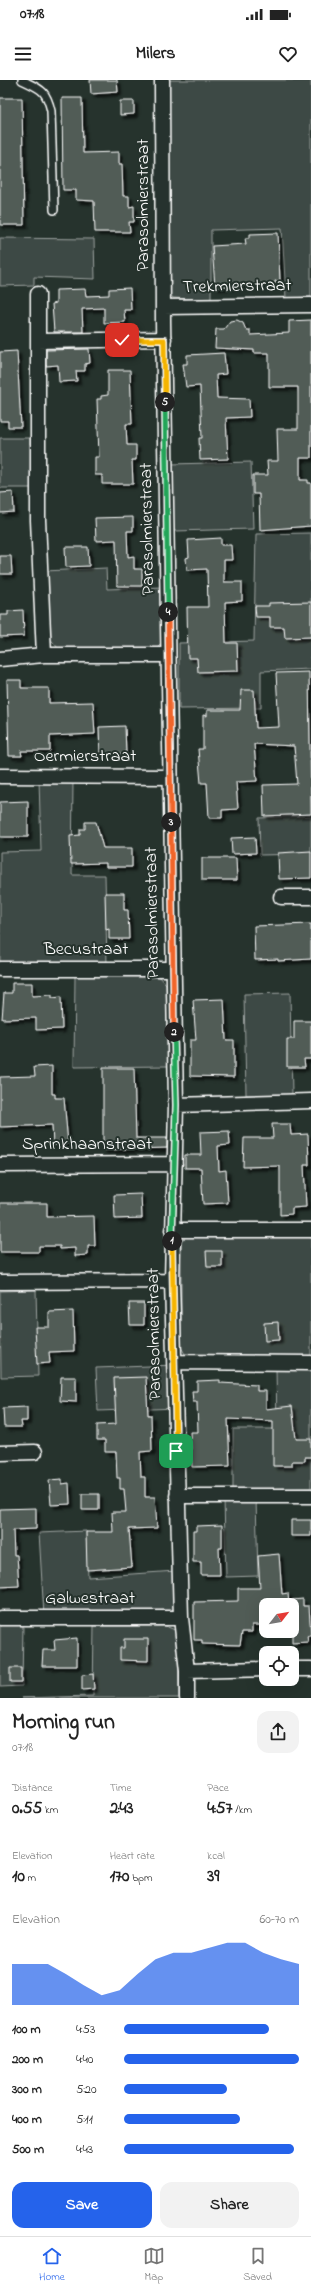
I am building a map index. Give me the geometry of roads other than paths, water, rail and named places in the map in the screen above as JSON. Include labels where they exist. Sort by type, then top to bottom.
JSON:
[{"type":"street","name":"Parasolmierstraat","points":[[162,80],[163,306],[172,969],[176,1105],[172,1281],[181,1618],[187,1671],[187,1698]]},
{"type":"street","points":[[38,294],[38,520],[44,655]]},
{"type":"street","name":"Trekmierstraat","points":[[163,306],[311,305]]},
{"type":"street","points":[[38,341],[164,340]]},
{"type":"street","points":[[0,659],[44,655],[168,655]]},
{"type":"street","name":"Oermierstraat","points":[[0,776],[170,777]]},
{"type":"street","points":[[281,897],[311,897]]},
{"type":"street","name":"Becustraat","points":[[0,969],[172,969]]},
{"type":"street","points":[[176,1105],[311,1101]]},
{"type":"street","name":"Sprinkhaanstraat","points":[[0,1164],[175,1164]]},
{"type":"street","points":[[172,1230],[311,1230]]},
{"type":"street","points":[[0,1282],[172,1281]]},
{"type":"street","points":[[175,1362],[311,1363]]},
{"type":"street","points":[[0,1453],[36,1452]]},
{"type":"street","points":[[177,1496],[311,1496]]},
{"type":"street","name":"Galwestraat","points":[[0,1618],[181,1618]]},
{"type":"street","points":[[299,1669],[311,1668]]},
{"type":"street","points":[[187,1671],[259,1670]]},
{"type":"lane","points":[[22,80],[39,88],[48,98],[51,111],[54,210]]}]
